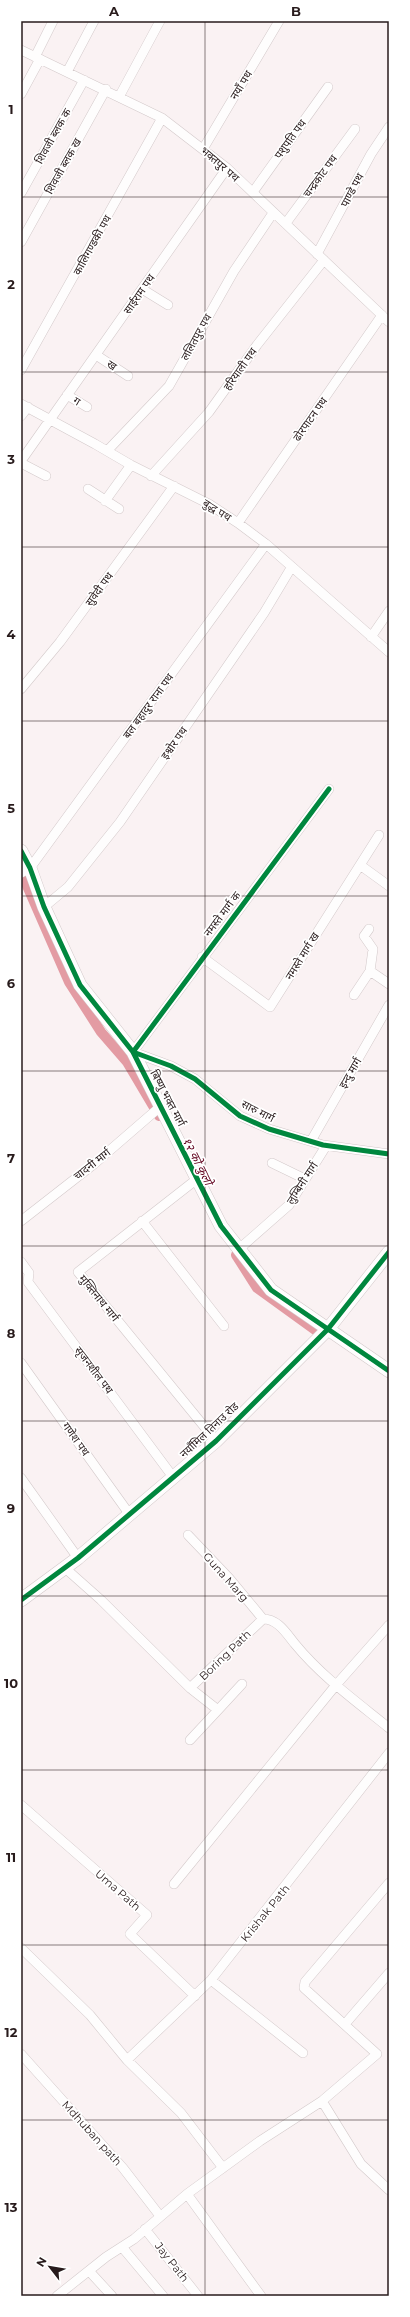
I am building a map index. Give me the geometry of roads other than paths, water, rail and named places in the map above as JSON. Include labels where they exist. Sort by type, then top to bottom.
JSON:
[{"type":"street","points":[[21,94],[53,21]]},
{"type":"street","points":[[67,72],[94,21]]},
{"type":"street","points":[[119,96],[160,21]]},
{"type":"street","name":"नयाँ पथ","points":[[203,149],[279,21]]},
{"type":"street","name":"भक्तपुर पथ","points":[[21,50],[106,89],[162,118],[227,168],[389,322]]},
{"type":"street","name":"शिवजी ब्लक क","points":[[21,193],[84,80]]},
{"type":"street","name":"पशुपति पथ","points":[[253,192],[328,87]]},
{"type":"street","name":"शिवजी ब्लक ख","points":[[21,242],[106,89]]},
{"type":"street","name":"कालिगण्डकी पथ","points":[[21,370],[162,118]]},
{"type":"street","name":"पाण्डे पथ","points":[[321,257],[371,154],[389,127]]},
{"type":"street","name":"चन्द्रकोट पथ","points":[[286,223],[355,129]]},
{"type":"street","name":"साईराम पथ","points":[[21,462],[227,168]]},
{"type":"street","name":"ललितपुर पथ","points":[[107,451],[169,386],[234,271],[274,213]]},
{"type":"street","name":"हरियाली पथ","points":[[151,476],[209,412],[321,257]]},
{"type":"street","points":[[142,289],[168,305]]},
{"type":"street","name":"ढोरपाटन पथ","points":[[238,523],[382,315]]},
{"type":"street","name":"ख","points":[[96,355],[128,376]]},
{"type":"street","name":"ग","points":[[67,395],[87,407]]},
{"type":"street","points":[[21,416],[24,405]]},
{"type":"street","name":"बुद्ध पथ","points":[[24,405],[131,466],[210,504],[266,544],[291,568],[389,652]]},
{"type":"street","points":[[21,462],[46,476]]},
{"type":"street","points":[[106,501],[131,466]]},
{"type":"street","name":"सुवेदी पथ","points":[[21,689],[60,642],[174,486]]},
{"type":"street","points":[[88,489],[119,509]]},
{"type":"street","name":"बल बहादुर राना पथ","points":[[26,870],[266,544]]},
{"type":"street","name":"इश्वोर पथ","points":[[44,907],[68,887],[120,822],[264,613],[291,568]]},
{"type":"street","points":[[371,637],[389,610]]},
{"type":"street","name":"नमस्ते मार्ग क","points":[[133,1052],[329,788]]},
{"type":"street","points":[[379,835],[360,865],[389,886]]},
{"type":"street","name":"बिष्णु भक्त मार्ग","points":[[21,851],[26,870],[80,985],[133,1052],[158,1109],[194,1181],[221,1226],[270,1290],[389,1371]]},
{"type":"street","name":"नमस्ते मार्ग ख","points":[[202,958],[270,1007],[360,865]]},
{"type":"street","points":[[354,995],[370,971],[372,949],[364,936],[369,929]]},
{"type":"street","points":[[370,971],[389,984]]},
{"type":"street","name":"इन्दु मार्ग","points":[[311,1141],[389,1005]]},
{"type":"street","name":"सारु मार्ग","points":[[133,1052],[171,1066],[195,1079],[240,1116],[269,1129],[326,1146],[389,1154]]},
{"type":"street","name":"चादनी मार्ग","points":[[21,1221],[94,1164],[158,1109]]},
{"type":"street","name":"लुम्बिनी मार्ग","points":[[239,1250],[289,1205],[326,1146]]},
{"type":"street","points":[[272,1163],[305,1179]]},
{"type":"street","name":"मुक्तिनाथ मार्ग","points":[[194,1181],[78,1272],[216,1441]]},
{"type":"street","points":[[142,1221],[224,1326]]},
{"type":"street","name":"नयाँमिल तिनाउ रोड","points":[[21,1600],[78,1558],[216,1441],[328,1329],[389,1252]]},
{"type":"street","name":"सृजनशील पथ","points":[[21,1262],[28,1273],[28,1282],[173,1477]]},
{"type":"street","name":"गणेश पथ","points":[[21,1363],[130,1515]]},
{"type":"street","points":[[21,1478],[78,1558]]},
{"type":"street","name":"Guna Marg","points":[[188,1535],[229,1578],[263,1619]]},
{"type":"street","name":"Boring Path","points":[[65,1568],[101,1600],[190,1688],[263,1619]]},
{"type":"street","points":[[263,1619],[271,1619],[281,1627],[301,1652],[336,1685],[389,1728]]},
{"type":"street","points":[[174,1884],[336,1685],[389,1625]]},
{"type":"street","points":[[190,1740],[242,1684]]},
{"type":"street","points":[[190,1688],[218,1710]]},
{"type":"street","name":"Krishak Path","points":[[127,2060],[211,1980],[389,1753]]},
{"type":"street","name":"Uma Path","points":[[21,1805],[147,1915],[130,1934],[195,1996]]},
{"type":"street","points":[[57,2296],[90,2272],[106,2257],[122,2247],[145,2229],[187,2194],[322,2102],[376,2054],[345,2024],[308,1994],[304,1988],[305,1982],[389,1883]]},
{"type":"street","points":[[21,1948],[90,2015],[127,2060],[181,2113],[224,2168]]},
{"type":"street","points":[[345,2024],[389,1974]]},
{"type":"street","points":[[211,1980],[303,2053]]},
{"type":"street","name":"Mdhuban path","points":[[21,2054],[123,2168],[160,2216]]},
{"type":"street","points":[[322,2102],[361,2164],[389,2190]]},
{"type":"street","points":[[187,2194],[261,2296]]},
{"type":"street","name":"Jay Path","points":[[145,2229],[198,2296]]},
{"type":"street","points":[[122,2247],[163,2296]]},
{"type":"street","points":[[90,2272],[112,2296]]},
{"type":"waterway","name":"१२ को कुलो","points":[[21,872],[69,982],[101,1032],[127,1062],[159,1116]]},
{"type":"waterway","name":"१२ को कुलो","points":[[236,1255],[257,1288],[322,1335]]}]
